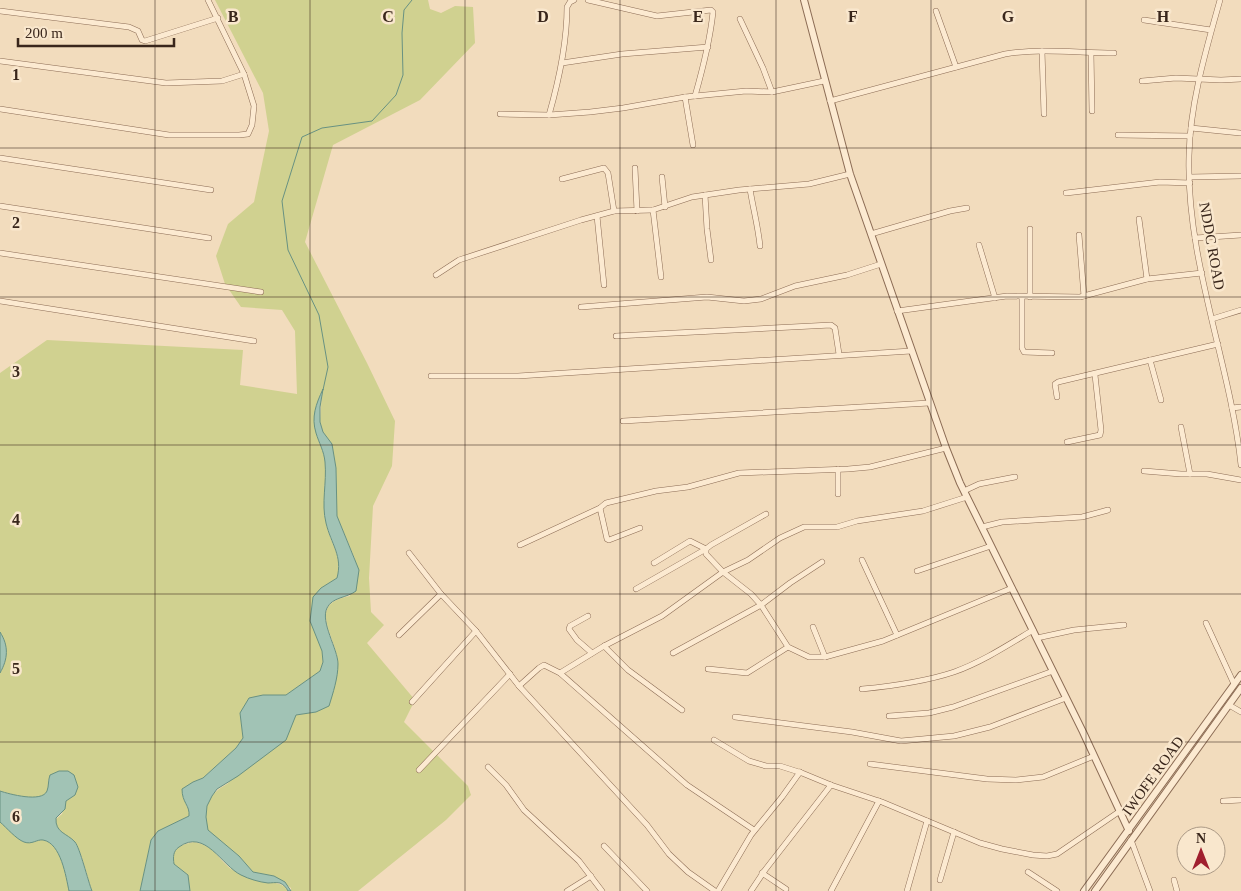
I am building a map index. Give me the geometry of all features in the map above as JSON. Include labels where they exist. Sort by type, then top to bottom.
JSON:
[{"type":"street","points":[[0,109],[170,135],[248,134],[252,125],[254,106],[244,74],[208,0]]},
{"type":"street","points":[[549,115],[562,63],[567,7],[574,0]]},
{"type":"street","points":[[588,0],[657,16],[711,10],[708,47],[695,96]]},
{"type":"street","points":[[804,0],[850,174],[946,448],[965,494],[1037,638],[1129,831]]},
{"type":"street","name":"NDDC ROAD","points":[[1220,0],[1211,30],[1191,128],[1190,180],[1195,238],[1232,408],[1241,466]]},
{"type":"street","points":[[0,11],[130,27],[138,31],[142,40],[145,41],[218,18]]},
{"type":"street","points":[[936,11],[956,67]]},
{"type":"street","points":[[740,19],[772,92]]},
{"type":"street","points":[[1144,20],[1211,30]]},
{"type":"street","points":[[562,63],[622,54],[708,47]]},
{"type":"street","points":[[830,101],[1005,54],[1029,50],[1114,53]]},
{"type":"street","points":[[1042,51],[1044,114]]},
{"type":"street","points":[[1090,53],[1092,110]]},
{"type":"street","points":[[0,61],[166,83],[222,81],[244,74]]},
{"type":"street","points":[[1142,80],[1176,78],[1241,79]]},
{"type":"street","points":[[500,114],[549,115],[623,108],[685,97],[772,92],[824,81]]},
{"type":"street","points":[[685,97],[693,145]]},
{"type":"street","points":[[1191,128],[1240,133]]},
{"type":"street","points":[[1118,135],[1190,136]]},
{"type":"street","points":[[0,158],[211,190]]},
{"type":"street","points":[[562,179],[604,168],[608,173],[614,211]]},
{"type":"street","points":[[634,168],[637,211]]},
{"type":"street","points":[[436,275],[459,260],[614,211],[653,210],[680,200],[705,195],[809,184],[850,174]]},
{"type":"street","points":[[1066,194],[1160,182],[1241,176]]},
{"type":"street","points":[[662,177],[665,207]]},
{"type":"street","points":[[750,189],[754,214],[758,222],[760,246]]},
{"type":"street","points":[[705,195],[711,260]]},
{"type":"street","points":[[0,206],[209,238]]},
{"type":"street","points":[[871,234],[950,211],[968,208]]},
{"type":"street","points":[[653,210],[660,277]]},
{"type":"street","points":[[597,216],[604,285]]},
{"type":"street","points":[[1139,219],[1147,279]]},
{"type":"street","points":[[1030,229],[1030,297]]},
{"type":"street","points":[[1079,235],[1084,296]]},
{"type":"street","points":[[1195,238],[1241,235]]},
{"type":"street","points":[[979,245],[995,298]]},
{"type":"street","points":[[0,253],[261,292]]},
{"type":"street","points":[[581,307],[707,297],[744,301],[761,300],[795,286],[847,275],[881,264]]},
{"type":"street","points":[[898,311],[995,298],[1084,296],[1147,279],[1202,272]]},
{"type":"street","points":[[1022,297],[1022,348],[1024,352],[1052,353]]},
{"type":"street","points":[[0,301],[254,341]]},
{"type":"street","points":[[1212,319],[1241,310]]},
{"type":"street","points":[[616,336],[831,325],[836,328],[839,354]]},
{"type":"street","points":[[1056,397],[1055,384],[1218,344]]},
{"type":"street","points":[[431,376],[518,376],[839,354],[911,351]]},
{"type":"street","points":[[1150,360],[1161,400]]},
{"type":"street","points":[[1067,442],[1100,435],[1095,375]]},
{"type":"street","points":[[623,421],[929,403]]},
{"type":"street","points":[[1232,408],[1241,407]]},
{"type":"street","points":[[1181,426],[1190,474]]},
{"type":"street","points":[[520,545],[600,508],[606,503],[656,491],[688,487],[739,473],[870,467],[946,448]]},
{"type":"street","points":[[838,469],[838,494]]},
{"type":"street","points":[[1144,471],[1207,474],[1241,480]]},
{"type":"street","points":[[560,673],[604,646],[662,616],[724,572],[748,560],[780,538],[804,527],[837,527],[857,521],[924,511],[965,494],[979,484],[1015,477]]},
{"type":"street","points":[[600,508],[607,539],[613,540],[640,528]]},
{"type":"street","points":[[982,527],[1002,522],[1082,517],[1108,510]]},
{"type":"street","points":[[636,589],[766,514]]},
{"type":"street","points":[[654,563],[690,541],[706,549]]},
{"type":"street","points":[[917,571],[991,546]]},
{"type":"street","points":[[706,549],[706,554],[761,605],[788,647],[808,657],[825,657],[883,641],[1012,588]]},
{"type":"street","points":[[410,553],[441,594],[476,631],[519,686],[647,825],[669,854],[688,872],[716,891],[754,830],[782,798],[800,772]]},
{"type":"street","points":[[862,560],[898,635]]},
{"type":"street","points":[[673,653],[761,605],[822,562]]},
{"type":"street","points":[[399,635],[441,594]]},
{"type":"street","points":[[588,616],[570,626],[569,629],[577,640],[592,653]]},
{"type":"street","points":[[1206,624],[1234,684]]},
{"type":"street","points":[[1037,638],[1074,630],[1124,625]]},
{"type":"street","points":[[813,627],[825,657]]},
{"type":"street","points":[[862,689],[902,684],[955,671],[991,655],[1033,630]]},
{"type":"street","points":[[412,702],[476,631]]},
{"type":"street","points":[[604,646],[628,670],[682,710]]},
{"type":"street","points":[[708,669],[747,673],[788,647]]},
{"type":"street","points":[[519,686],[544,665],[560,673],[602,708],[687,785],[754,830]]},
{"type":"street","points":[[889,716],[929,713],[953,707],[1053,671]]},
{"type":"street","points":[[419,770],[510,674]]},
{"type":"street","name":"IWOFE ROAD","points":[[1084,891],[1241,675]]},
{"type":"street","name":"IWOFE ROAD","points":[[1095,891],[1241,688]]},
{"type":"street","points":[[735,717],[852,732],[901,741],[954,736],[990,727],[1066,698]]},
{"type":"street","points":[[1229,705],[1241,712]]},
{"type":"street","points":[[714,740],[749,761],[766,766],[780,766],[800,772],[1002,849],[1047,856],[1057,854],[1120,811]]},
{"type":"street","points":[[870,764],[987,779],[1016,780],[1043,777],[1094,756]]},
{"type":"street","points":[[488,766],[506,785],[524,810],[579,861],[602,891]]},
{"type":"street","points":[[751,891],[762,873],[831,785]]},
{"type":"street","points":[[1223,801],[1241,800]]},
{"type":"street","points":[[831,891],[879,801]]},
{"type":"street","points":[[907,891],[927,821]]},
{"type":"street","points":[[940,880],[954,832]]},
{"type":"street","points":[[1131,840],[1150,891]]},
{"type":"street","points":[[604,846],[647,891]]},
{"type":"street","points":[[1028,872],[1057,891]]},
{"type":"street","points":[[762,873],[786,889]]},
{"type":"street","points":[[568,891],[591,876]]},
{"type":"street","points":[[1174,880],[1176,891]]},
{"type":"green space","points":[[215,0],[428,0],[430,9],[441,13],[455,6],[473,7],[475,43],[420,100],[333,145],[305,242],[395,421],[392,466],[373,506],[369,578],[371,612],[384,625],[367,643],[415,700],[404,722],[468,786],[471,795],[446,820],[358,891],[291,891],[291,888],[274,876],[253,872],[239,856],[207,830],[206,822],[208,802],[220,788],[227,784],[291,726],[296,715],[316,712],[337,666],[336,651],[326,622],[326,613],[329,606],[337,600],[350,596],[355,559],[337,516],[336,468],[332,444],[323,432],[320,422],[322,391],[315,411],[314,421],[325,461],[325,515],[337,556],[338,570],[337,578],[321,588],[310,621],[322,650],[323,662],[320,671],[286,695],[263,695],[240,713],[243,738],[236,748],[203,778],[193,782],[186,805],[190,810],[189,816],[158,831],[151,840],[140,891],[92,891],[77,845],[59,830],[56,823],[56,819],[62,814],[66,801],[75,795],[68,771],[48,780],[47,792],[38,797],[24,797],[0,791],[0,673],[6,653],[3,637],[0,632],[0,373],[47,340],[243,350],[240,385],[297,394],[295,331],[282,310],[241,307],[225,284],[216,256],[228,224],[254,202],[269,131],[263,93]]},
{"type":"green space","points":[[0,822],[23,842],[43,840],[49,842],[54,847],[62,861],[69,891],[0,891]]},
{"type":"green space","points":[[194,842],[207,847],[231,869],[254,880],[276,883],[285,887],[288,891],[190,891],[188,875],[174,864],[173,859],[178,848]]},
{"type":"shaded area","points":[[323,389],[320,422],[323,432],[332,444],[336,468],[337,516],[359,570],[356,591],[329,604],[325,614],[327,628],[338,664],[334,691],[329,706],[316,712],[296,715],[286,740],[238,776],[217,789],[207,806],[206,817],[208,830],[239,856],[253,872],[274,876],[285,882],[291,891],[288,891],[280,883],[261,882],[241,875],[205,845],[197,842],[188,842],[176,850],[174,864],[188,875],[190,891],[140,891],[151,840],[158,831],[189,816],[182,789],[203,778],[236,748],[243,738],[240,713],[249,698],[263,695],[286,695],[320,671],[323,662],[322,651],[310,621],[313,597],[321,588],[337,578],[339,563],[325,515],[325,462],[314,421],[316,405]]},
{"type":"shaded area","points":[[0,632],[5,642],[6,652],[5,663],[0,673]]},
{"type":"shaded area","points":[[59,771],[68,771],[74,775],[78,787],[75,795],[66,801],[65,809],[56,818],[57,827],[77,845],[92,891],[69,891],[62,861],[49,842],[43,840],[30,843],[21,841],[0,822],[0,791],[25,797],[44,795],[47,791],[50,775]]},
{"type":"waterway","points":[[323,390],[328,367],[319,315],[288,250],[282,201],[302,137],[322,128],[372,121],[396,95],[403,75],[402,33],[404,10],[412,0]]}]
